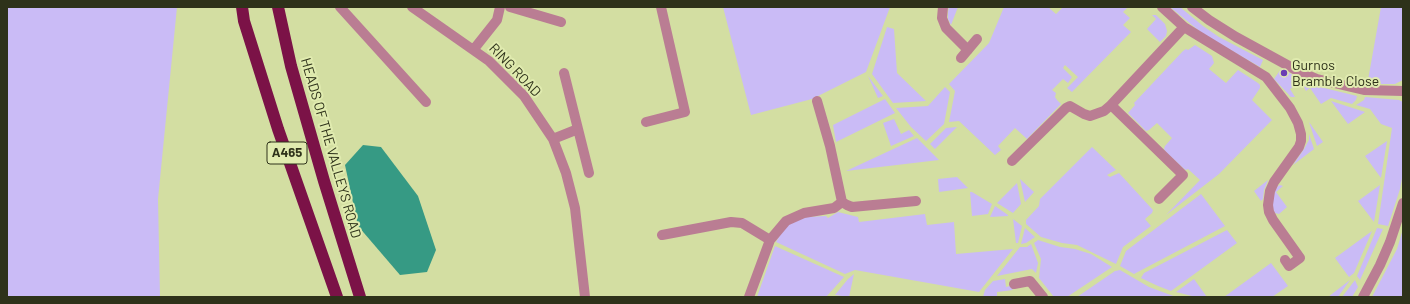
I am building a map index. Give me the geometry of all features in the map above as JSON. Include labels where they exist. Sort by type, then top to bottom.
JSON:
[{"type":"highway","name":"A465","points":[[242,7],[244,21],[278,129],[337,297]]},
{"type":"highway","name":"HEADS OF THE VALLEYS ROAD","points":[[278,7],[291,66],[324,181],[360,297]]},
{"type":"street","points":[[340,7],[426,102]]},
{"type":"street","name":"RING ROAD","points":[[412,7],[474,49],[489,61],[524,96],[553,139],[566,173],[575,208],[585,297]]},
{"type":"street","points":[[474,49],[497,20],[500,7]]},
{"type":"street","points":[[510,7],[561,22]]},
{"type":"street","points":[[646,122],[685,112],[661,7]]},
{"type":"street","points":[[943,7],[942,18],[946,28],[968,50]]},
{"type":"street","points":[[1162,7],[1184,27],[1266,77],[1290,108],[1298,123],[1301,141],[1274,182],[1270,191],[1268,205],[1269,212],[1273,220],[1300,258],[1289,266],[1285,260]]},
{"type":"street","points":[[1192,7],[1236,37],[1292,68],[1317,79],[1364,90],[1403,91]]},
{"type":"street","points":[[1012,161],[1066,108],[1070,106],[1090,116],[1104,111],[1184,27]]},
{"type":"street","points":[[961,58],[977,39]]},
{"type":"street","points":[[564,73],[589,173]]},
{"type":"street","points":[[817,101],[830,146],[842,202],[852,207],[916,202]]},
{"type":"street","points":[[1111,105],[1183,175],[1159,199]]},
{"type":"street","points":[[553,139],[578,129]]},
{"type":"street","points":[[749,297],[770,240],[786,221],[804,213],[834,208],[842,202]]},
{"type":"street","points":[[1363,297],[1383,259],[1403,203]]},
{"type":"street","points":[[662,235],[731,222],[742,223],[770,240]]},
{"type":"street","points":[[1014,284],[1030,281],[1043,297]]},
{"type":"shaded area","points":[[7,7],[177,7],[158,199],[160,297],[7,297]]},
{"type":"shaded area","points":[[723,7],[890,7],[866,72],[812,99],[751,115]]},
{"type":"shaded area","points":[[949,7],[958,7],[951,25],[948,19]]},
{"type":"shaded area","points":[[1004,7],[1048,7],[1056,14],[1063,7],[1128,7],[1123,12],[1130,18],[1123,25],[1131,32],[1072,92],[1067,88],[1078,77],[1065,65],[1063,68],[1072,77],[1068,83],[1063,79],[1052,90],[1056,93],[1055,97],[1061,104],[1027,139],[1015,128],[998,146],[1001,150],[995,155],[959,121],[949,122],[955,91],[949,84],[989,43]]},
{"type":"shaded area","points":[[1170,7],[1180,7],[1219,37],[1263,60],[1260,67],[1203,34]]},
{"type":"shaded area","points":[[1381,7],[1403,7],[1403,80],[1395,84],[1381,84],[1380,81],[1368,80]]},
{"type":"shaded area","points":[[1152,15],[1156,15],[1165,24],[1167,31],[1166,36],[1160,42],[1147,29],[1156,19]]},
{"type":"shaded area","points":[[887,27],[894,29],[897,73],[926,101],[893,103],[872,74]]},
{"type":"shaded area","points":[[1195,45],[1212,56],[1214,63],[1209,69],[1226,83],[1238,70],[1258,83],[1260,88],[1252,100],[1272,120],[1219,174],[1166,215],[1200,180],[1188,169],[1186,170],[1183,168],[1166,152],[1164,149],[1165,146],[1172,138],[1157,123],[1146,131],[1128,113],[1135,105],[1134,103],[1183,51],[1186,49],[1188,50]]},
{"type":"shaded area","points":[[1281,69],[1316,86],[1357,96],[1356,100],[1352,104],[1331,98],[1321,104],[1310,88],[1306,91],[1301,82],[1290,89],[1295,97],[1291,97],[1274,79]]},
{"type":"shaded area","points":[[868,76],[883,96],[878,98]]},
{"type":"shaded area","points":[[945,87],[950,92],[944,124],[926,141],[911,127],[896,108],[928,106]]},
{"type":"shaded area","points":[[1365,97],[1399,100],[1403,102],[1403,173],[1400,189],[1388,226],[1378,224],[1392,128],[1381,124],[1370,109],[1356,105],[1364,100]]},
{"type":"shaded area","points":[[885,99],[895,113],[836,142],[833,125]]},
{"type":"shaded area","points":[[1331,101],[1365,112],[1348,124]]},
{"type":"shaded area","points":[[894,119],[901,134],[909,130],[914,136],[891,146],[883,123]]},
{"type":"shaded area","points":[[1309,122],[1323,142],[1317,146]]},
{"type":"shaded area","points":[[957,127],[935,149],[930,144],[946,128]]},
{"type":"shaded area","points":[[1309,134],[1314,149],[1293,165],[1309,140]]},
{"type":"shaded area","points":[[917,138],[939,160],[846,171]]},
{"type":"shaded area","points":[[1387,141],[1381,178],[1365,156]]},
{"type":"shaded area","points":[[1092,147],[1116,170],[1107,175],[1110,177],[1119,173],[1153,210],[1152,213],[1145,219],[1151,226],[1123,247],[1116,264],[1077,245],[1062,243],[1041,237],[1026,224],[1026,220],[1039,206],[1040,199]]},
{"type":"shaded area","points":[[957,177],[968,188],[939,192],[938,179]]},
{"type":"shaded area","points":[[1020,179],[1034,192],[1025,202]]},
{"type":"shaded area","points":[[1268,180],[1264,190],[1263,199],[1261,201],[1254,191]]},
{"type":"shaded area","points":[[1017,183],[1021,204],[1013,213],[997,203]]},
{"type":"shaded area","points":[[1280,185],[1283,186],[1276,192],[1287,207],[1279,214],[1275,213],[1272,207],[1275,190]]},
{"type":"shaded area","points":[[1380,185],[1374,222],[1358,201]]},
{"type":"shaded area","points":[[970,192],[992,204],[988,214],[972,216]]},
{"type":"shaded area","points":[[1201,194],[1225,226],[1134,274],[1120,266],[1126,251]]},
{"type":"shaded area","points":[[995,206],[1008,215],[1008,216],[990,217]]},
{"type":"shaded area","points":[[838,212],[858,217],[859,222],[925,214],[927,225],[954,222],[956,254],[1013,249],[979,292],[855,270],[845,274],[776,242],[784,228],[793,221],[807,217],[826,216],[828,218]]},
{"type":"shaded area","points":[[1013,219],[1022,226],[1018,243],[1016,243]]},
{"type":"shaded area","points":[[1025,228],[1035,237],[1026,243],[1021,244]]},
{"type":"shaded area","points":[[1377,228],[1383,229],[1360,280],[1357,276]]},
{"type":"shaded area","points":[[1403,229],[1403,297],[1372,297],[1397,249]]},
{"type":"shaded area","points":[[1227,230],[1237,243],[1171,291],[1141,278],[1144,273]]},
{"type":"shaded area","points":[[1372,231],[1354,273],[1349,277],[1335,258]]},
{"type":"shaded area","points":[[1038,240],[1091,254],[1112,267],[1067,297],[1054,297],[1039,278],[1041,259],[1034,243]]},
{"type":"shaded area","points":[[1031,244],[1038,263],[1036,273],[1032,269],[997,276],[1020,247],[1027,247]]},
{"type":"shaded area","points":[[775,246],[844,277],[826,297],[757,297]]},
{"type":"shaded area","points":[[1271,263],[1288,286],[1272,297],[1224,297]]},
{"type":"shaded area","points":[[1120,270],[1149,287],[1176,297],[1077,297],[1115,271]]},
{"type":"shaded area","points":[[854,274],[849,297],[835,295],[848,279]]},
{"type":"shaded area","points":[[1005,279],[1006,287],[1010,286],[1013,290],[997,292],[997,297],[983,297],[985,290],[993,281]]},
{"type":"shaded area","points":[[1194,279],[1207,297],[1196,297],[1176,292]]},
{"type":"shaded area","points":[[1350,280],[1338,297],[1328,297]]},
{"type":"shaded area","points":[[1355,280],[1358,287],[1352,297],[1342,297]]},
{"type":"water","points":[[363,145],[381,147],[418,196],[436,250],[427,272],[400,275],[358,226],[345,165]]},
{"type":"place","name":"Gurnos Bramble Close","points":[[1284,73]]}]
